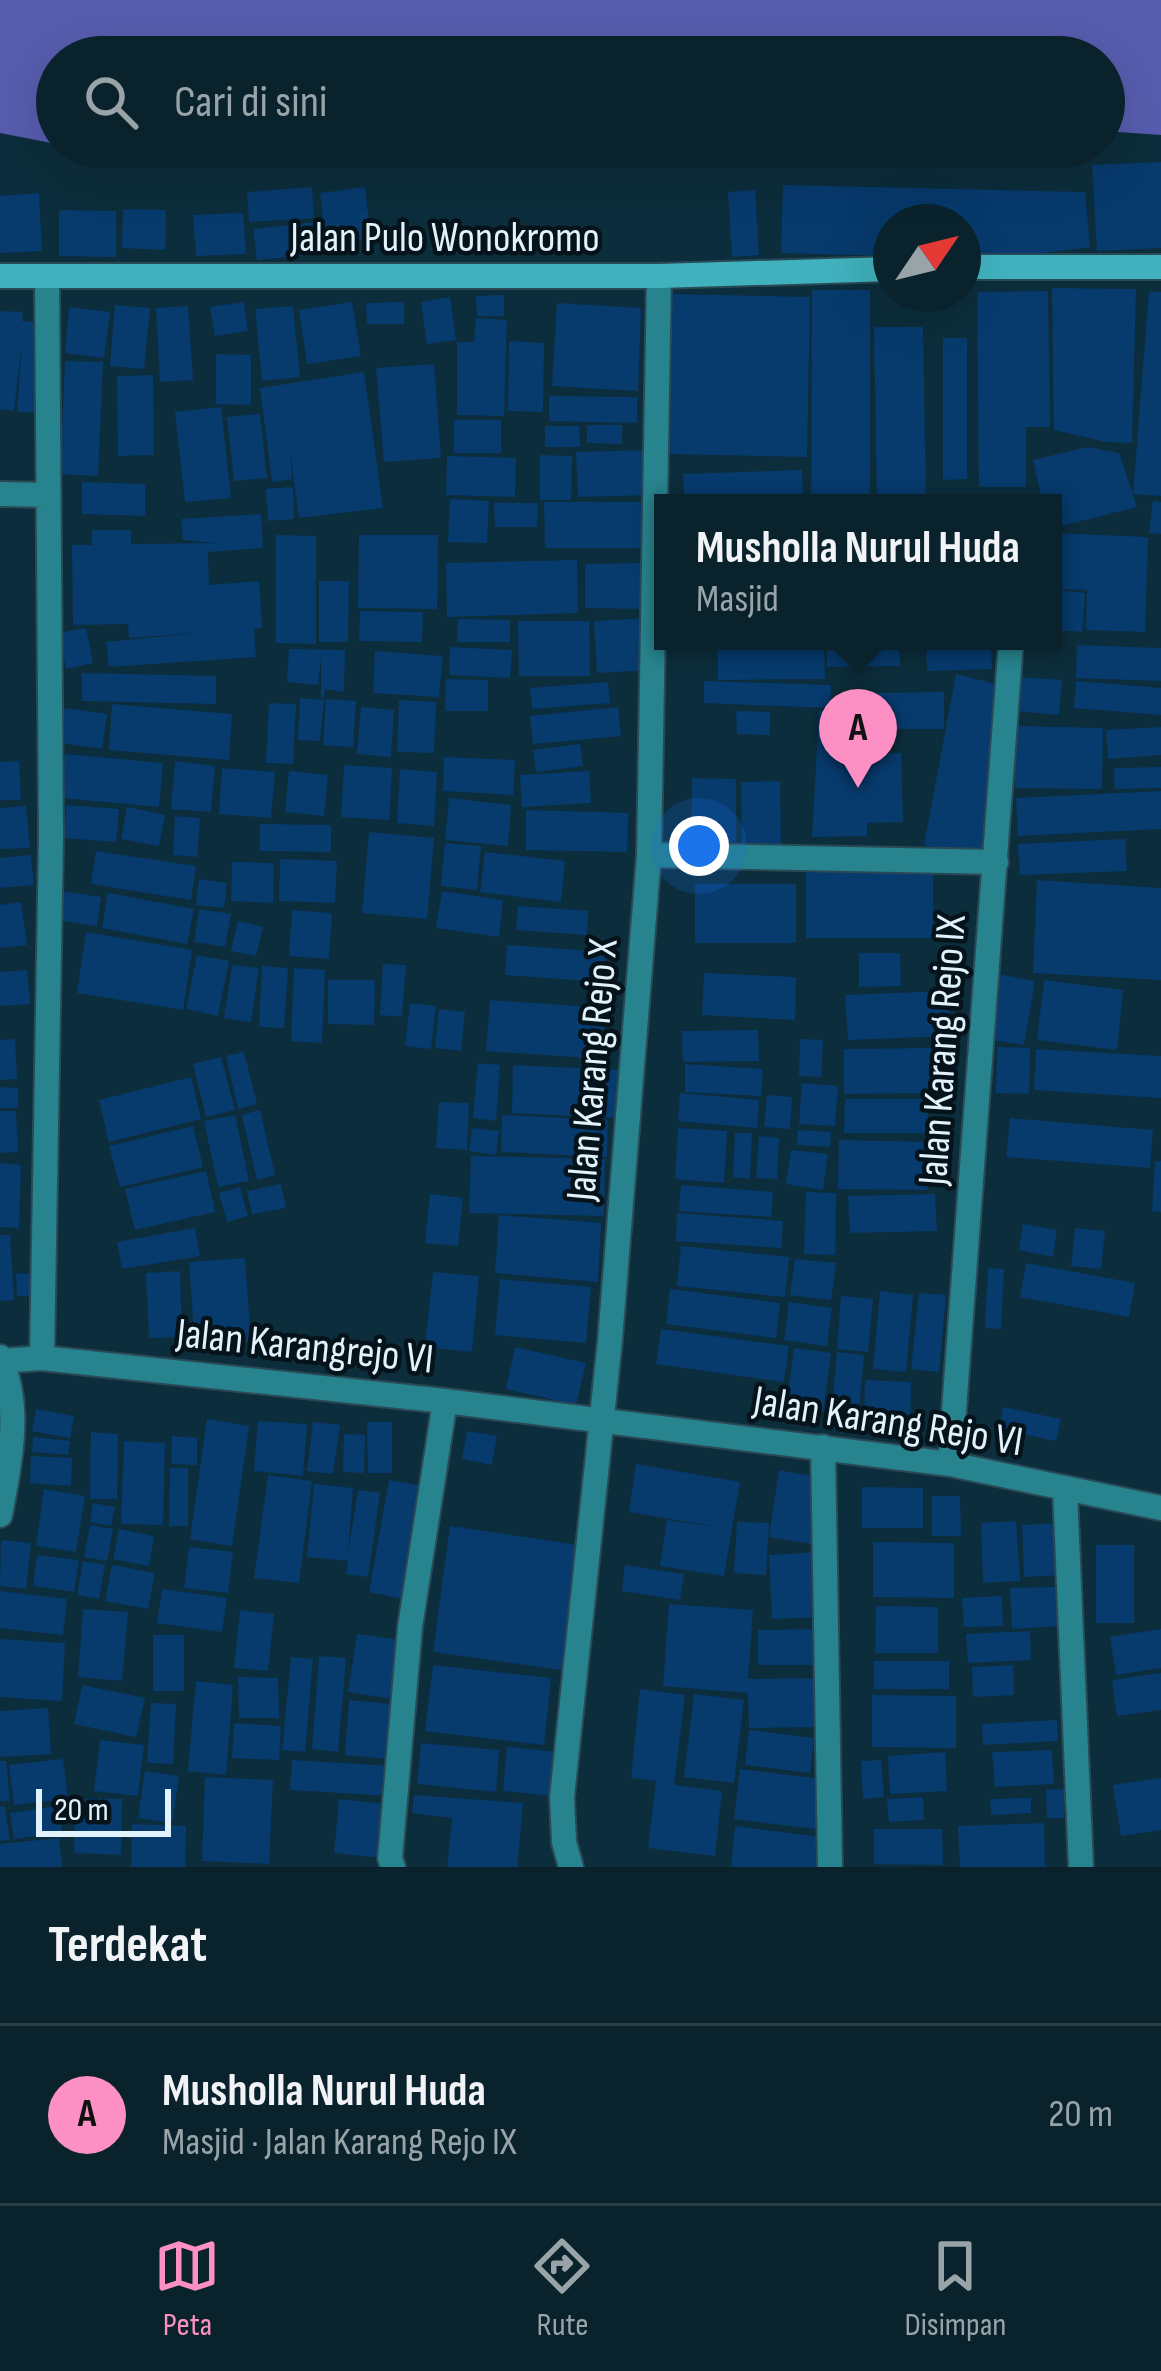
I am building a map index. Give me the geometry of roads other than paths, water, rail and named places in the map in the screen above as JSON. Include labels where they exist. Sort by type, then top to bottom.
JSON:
[{"type":"main road","points":[[981,267],[1161,267]]},
{"type":"main road","name":"Jalan Pulo Wonokromo","points":[[0,276],[659,276],[873,270]]},
{"type":"street","name":"Jalan Karang Rejo X","points":[[655,494],[659,276]]},
{"type":"street","points":[[42,1358],[51,837],[47,278]]},
{"type":"street","points":[[0,494],[48,495]]},
{"type":"street","name":"Jalan Karang Rejo X","points":[[571,1867],[564,1842],[562,1797],[602,1422],[649,855],[654,566]]},
{"type":"street","name":"Jalan Karang Rejo IX","points":[[950,1464],[1010,650]]},
{"type":"street","points":[[649,855],[996,862]]},
{"type":"street","name":"Jalan Karangrejo VI","points":[[1,1360],[42,1358],[445,1400],[602,1422]]},
{"type":"street","points":[[0,1516],[13,1428],[12,1393],[1,1360]]},
{"type":"street","points":[[394,1867],[390,1858],[410,1627],[445,1400]]},
{"type":"street","name":"Jalan Karang Rejo VI","points":[[602,1422],[950,1464],[1161,1508]]},
{"type":"street","points":[[823,1447],[830,1867]]},
{"type":"street","points":[[1065,1491],[1081,1867]]},
{"type":"place","name":"Musholla Nurul Huda","points":[[858,788]]}]
